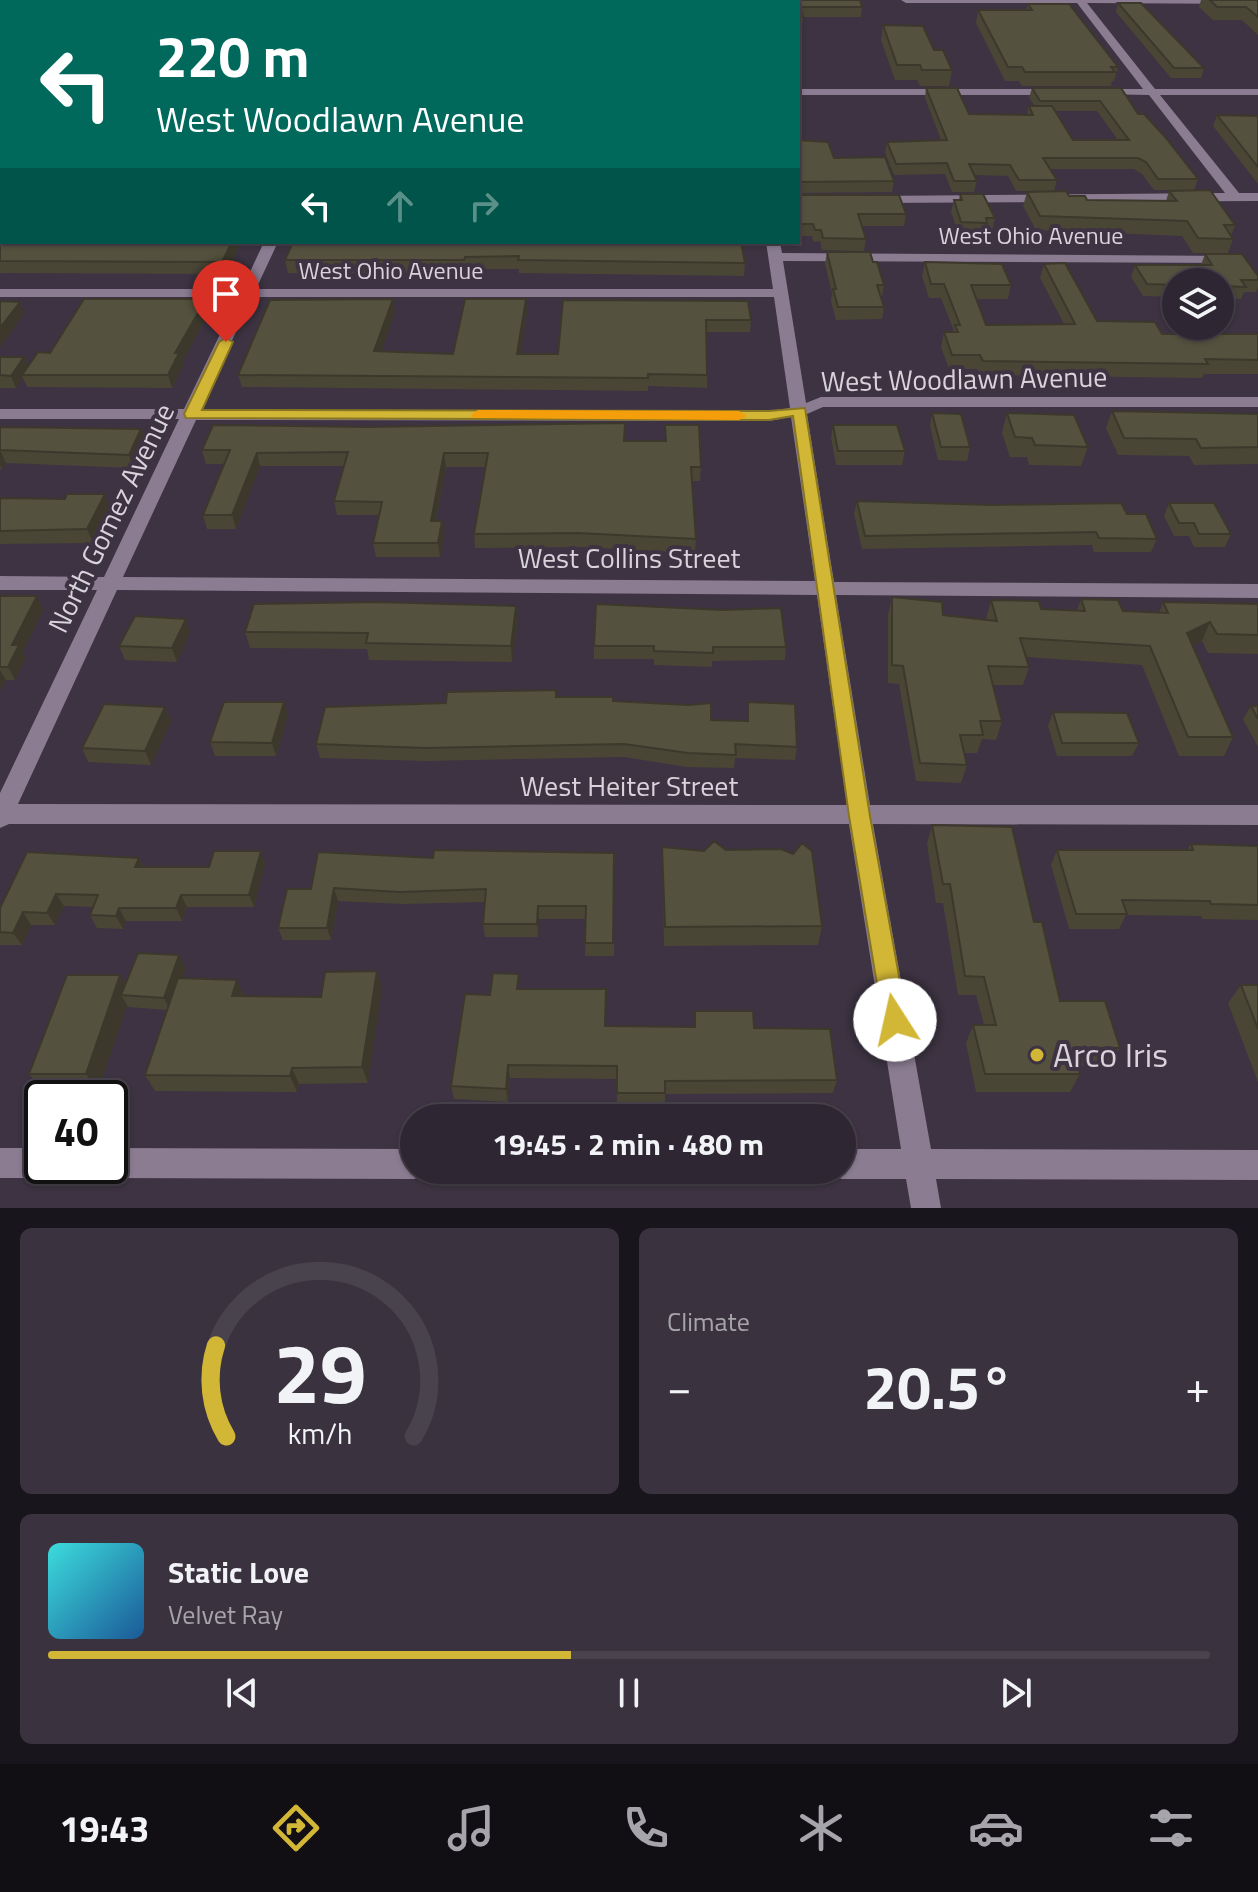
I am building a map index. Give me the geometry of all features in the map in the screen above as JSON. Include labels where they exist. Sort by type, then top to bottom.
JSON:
[{"type":"street","points":[[906,0],[1258,1]]},
{"type":"street","points":[[1079,0],[1235,197]]},
{"type":"street","points":[[800,92],[1077,92]]},
{"type":"street","points":[[1091,92],[1258,92]]},
{"type":"street","points":[[860,200],[1258,197]]},
{"type":"street","name":"North Gomez Avenue","points":[[1,815],[270,244]]},
{"type":"street","points":[[774,249],[828,587],[860,816],[926,1208]]},
{"type":"street","name":"West Ohio Avenue","points":[[774,249],[1239,259]]},
{"type":"street","name":"West Ohio Avenue","points":[[0,293],[781,293]]},
{"type":"street","name":"West Woodlawn Avenue","points":[[0,414],[769,416],[800,411],[821,402],[1258,402]]},
{"type":"street","name":"West Collins Street","points":[[0,583],[1258,591]]},
{"type":"street","name":"West Heiter Street","points":[[1,815],[1258,815]]},
{"type":"street","points":[[0,1163],[24,1163]]},
{"type":"street","points":[[128,1163],[400,1164]]},
{"type":"street","points":[[856,1164],[1258,1165]]},
{"type":"building","points":[[800,0],[860,0],[862,7],[800,7]]},
{"type":"building","points":[[1210,0],[1258,0],[1258,17],[1246,7],[1217,7]]},
{"type":"building","points":[[1118,3],[1141,3],[1204,68],[1174,68]]},
{"type":"building","points":[[1028,4],[1069,4],[1118,67],[1111,67],[1115,72],[1025,72],[1022,67],[1008,67],[978,10],[1032,10]]},
{"type":"building","points":[[883,25],[923,26],[934,50],[943,50],[952,70],[922,70],[920,65],[897,65]]},
{"type":"building","points":[[926,88],[957,88],[969,114],[1033,115],[1029,106],[1052,106],[1073,140],[1129,140],[1100,101],[1040,101],[1032,88],[1121,88],[1138,114],[1144,114],[1198,179],[1158,179],[1146,162],[1138,158],[1043,158],[1057,180],[1019,180],[1010,165],[969,164],[977,181],[954,181],[947,163],[896,164],[887,142],[947,140]]},
{"type":"building","points":[[1217,115],[1258,116],[1258,167]]},
{"type":"building","points":[[800,140],[828,142],[834,158],[885,157],[894,181],[800,182]]},
{"type":"building","points":[[1210,190],[1235,225],[1224,225],[1233,239],[1198,238],[1187,221],[1040,216],[1027,192],[1066,191],[1069,196],[1085,196],[1087,200],[1177,201],[1169,191]]},
{"type":"building","points":[[960,194],[983,194],[995,218],[986,218],[987,223],[961,222],[954,200],[962,200]]},
{"type":"building","points":[[800,195],[899,195],[906,214],[858,214],[866,239],[823,238],[821,230],[815,230],[813,224],[801,224]]},
{"type":"building","points":[[0,244],[231,244],[222,262],[0,261]]},
{"type":"building","points":[[292,244],[741,244],[745,263],[518,260],[519,256],[465,257],[464,260],[285,260]]},
{"type":"building","points":[[827,252],[870,252],[873,262],[877,262],[884,285],[877,285],[884,307],[838,307]]},
{"type":"building","points":[[1205,254],[1242,254],[1258,280],[1241,280],[1246,287],[1234,287],[1234,268],[1162,268],[1162,285],[1147,284],[1135,265],[1212,265]]},
{"type":"building","points":[[925,262],[1002,264],[1011,285],[971,285],[986,325],[1075,324],[1044,264],[1065,263],[1097,321],[1155,322],[1162,340],[1234,340],[1234,334],[1258,334],[1258,360],[1205,359],[1208,364],[983,361],[980,355],[952,355],[944,332],[958,332],[955,325],[960,325],[944,284],[931,284]]},
{"type":"building","points":[[84,299],[206,299],[175,353],[179,353],[168,375],[22,375],[38,352],[50,353]]},
{"type":"building","points":[[393,299],[374,351],[453,354],[465,299],[526,299],[517,354],[558,354],[563,300],[748,301],[751,320],[706,320],[707,375],[648,374],[648,378],[238,375],[270,300]]},
{"type":"building","points":[[0,301],[20,302],[0,328]]},
{"type":"building","points":[[0,357],[24,357],[11,376],[0,375]]},
{"type":"building","points":[[1112,411],[1258,414],[1258,447],[1201,448],[1196,439],[1124,438]]},
{"type":"building","points":[[932,413],[961,414],[970,447],[941,447]]},
{"type":"building","points":[[1007,413],[1074,415],[1088,447],[1035,445],[1032,438],[1015,437]]},
{"type":"building","points":[[625,423],[624,441],[666,441],[665,425],[699,425],[701,467],[691,467],[696,539],[578,533],[474,534],[488,453],[444,453],[431,521],[442,521],[438,543],[373,543],[382,502],[334,501],[348,452],[257,453],[232,515],[203,515],[230,450],[202,450],[213,425],[367,427]]},
{"type":"building","points":[[833,425],[897,425],[905,451],[838,451]]},
{"type":"building","points":[[0,427],[141,429],[129,455],[0,450]]},
{"type":"building","points":[[67,494],[105,494],[87,529],[0,531],[0,498],[65,499]]},
{"type":"building","points":[[857,501],[992,505],[1121,503],[1127,514],[1146,514],[1157,539],[1099,538],[1096,532],[865,536]]},
{"type":"building","points":[[1169,503],[1214,503],[1231,534],[1199,534],[1194,523],[1179,523]]},
{"type":"building","points":[[0,596],[37,596],[12,645],[19,645],[8,667],[0,667]]},
{"type":"building","points":[[892,597],[942,602],[943,615],[997,621],[991,600],[1039,601],[1041,609],[1085,611],[1081,599],[1118,600],[1123,611],[1168,613],[1163,602],[1258,604],[1258,635],[1217,634],[1210,622],[1187,633],[1233,737],[1188,737],[1150,646],[1020,638],[1029,667],[988,666],[1002,721],[980,721],[983,735],[960,735],[967,765],[920,763],[903,666],[892,665]]},
{"type":"building","points":[[377,602],[516,606],[511,646],[366,643],[368,633],[245,632],[254,604]]},
{"type":"building","points":[[596,604],[724,610],[781,608],[786,647],[713,647],[713,653],[654,651],[654,646],[594,646]]},
{"type":"building","points":[[135,616],[186,619],[172,648],[119,646]]},
{"type":"building","points":[[556,690],[556,697],[613,697],[613,701],[688,705],[711,703],[711,720],[748,721],[748,702],[795,704],[797,747],[735,744],[736,755],[688,753],[624,744],[425,748],[316,744],[325,707],[446,703],[447,692]]},
{"type":"building","points":[[224,702],[284,702],[272,743],[210,742]]},
{"type":"building","points":[[104,704],[165,707],[145,751],[82,748]]},
{"type":"building","points":[[1251,706],[1258,706],[1258,719]]},
{"type":"building","points":[[1053,712],[1127,713],[1139,743],[1062,743]]},
{"type":"building","points":[[932,825],[1012,827],[1034,922],[1042,922],[1060,1001],[1105,1001],[1120,1048],[1073,1048],[1080,1074],[985,1074],[973,1025],[996,1025],[984,977],[965,976],[950,884],[943,884]]},
{"type":"building","points":[[714,841],[726,850],[781,849],[793,854],[802,843],[812,851],[822,926],[665,927],[662,847],[704,851]]},
{"type":"building","points":[[1191,844],[1258,846],[1258,905],[1122,900],[1127,914],[1076,914],[1057,850],[1193,850]]},
{"type":"building","points":[[434,850],[614,853],[613,943],[585,943],[586,906],[538,906],[537,924],[483,924],[486,889],[399,892],[334,888],[327,928],[278,928],[287,889],[311,889],[318,852],[433,858]]},
{"type":"building","points":[[214,851],[261,851],[249,895],[181,895],[176,908],[119,908],[116,916],[90,915],[98,895],[56,894],[47,913],[23,912],[13,933],[0,932],[0,908],[27,852],[139,858],[135,867],[209,867]]},
{"type":"building","points":[[138,953],[179,955],[164,998],[121,995]]},
{"type":"building","points":[[377,971],[362,1067],[292,1068],[290,1076],[145,1075],[178,978],[237,980],[232,996],[321,997],[325,972]]},
{"type":"building","points":[[493,973],[519,974],[517,989],[606,989],[605,1026],[695,1027],[695,1011],[753,1011],[754,1028],[830,1029],[837,1080],[665,1081],[665,1093],[617,1093],[617,1066],[508,1065],[506,1089],[451,1086],[465,994],[490,995]]},
{"type":"building","points":[[67,975],[120,975],[86,1074],[29,1074]]},
{"type":"building","points":[[1241,985],[1258,985],[1258,1029]]},
{"type":"slow traffic","points":[[478,415],[739,416]]},
{"type":"place","name":"Arco Iris","points":[[1037,1055]]},
{"type":"route","points":[[226,342],[192,414],[769,416],[800,411],[860,816],[895,1020]]}]
